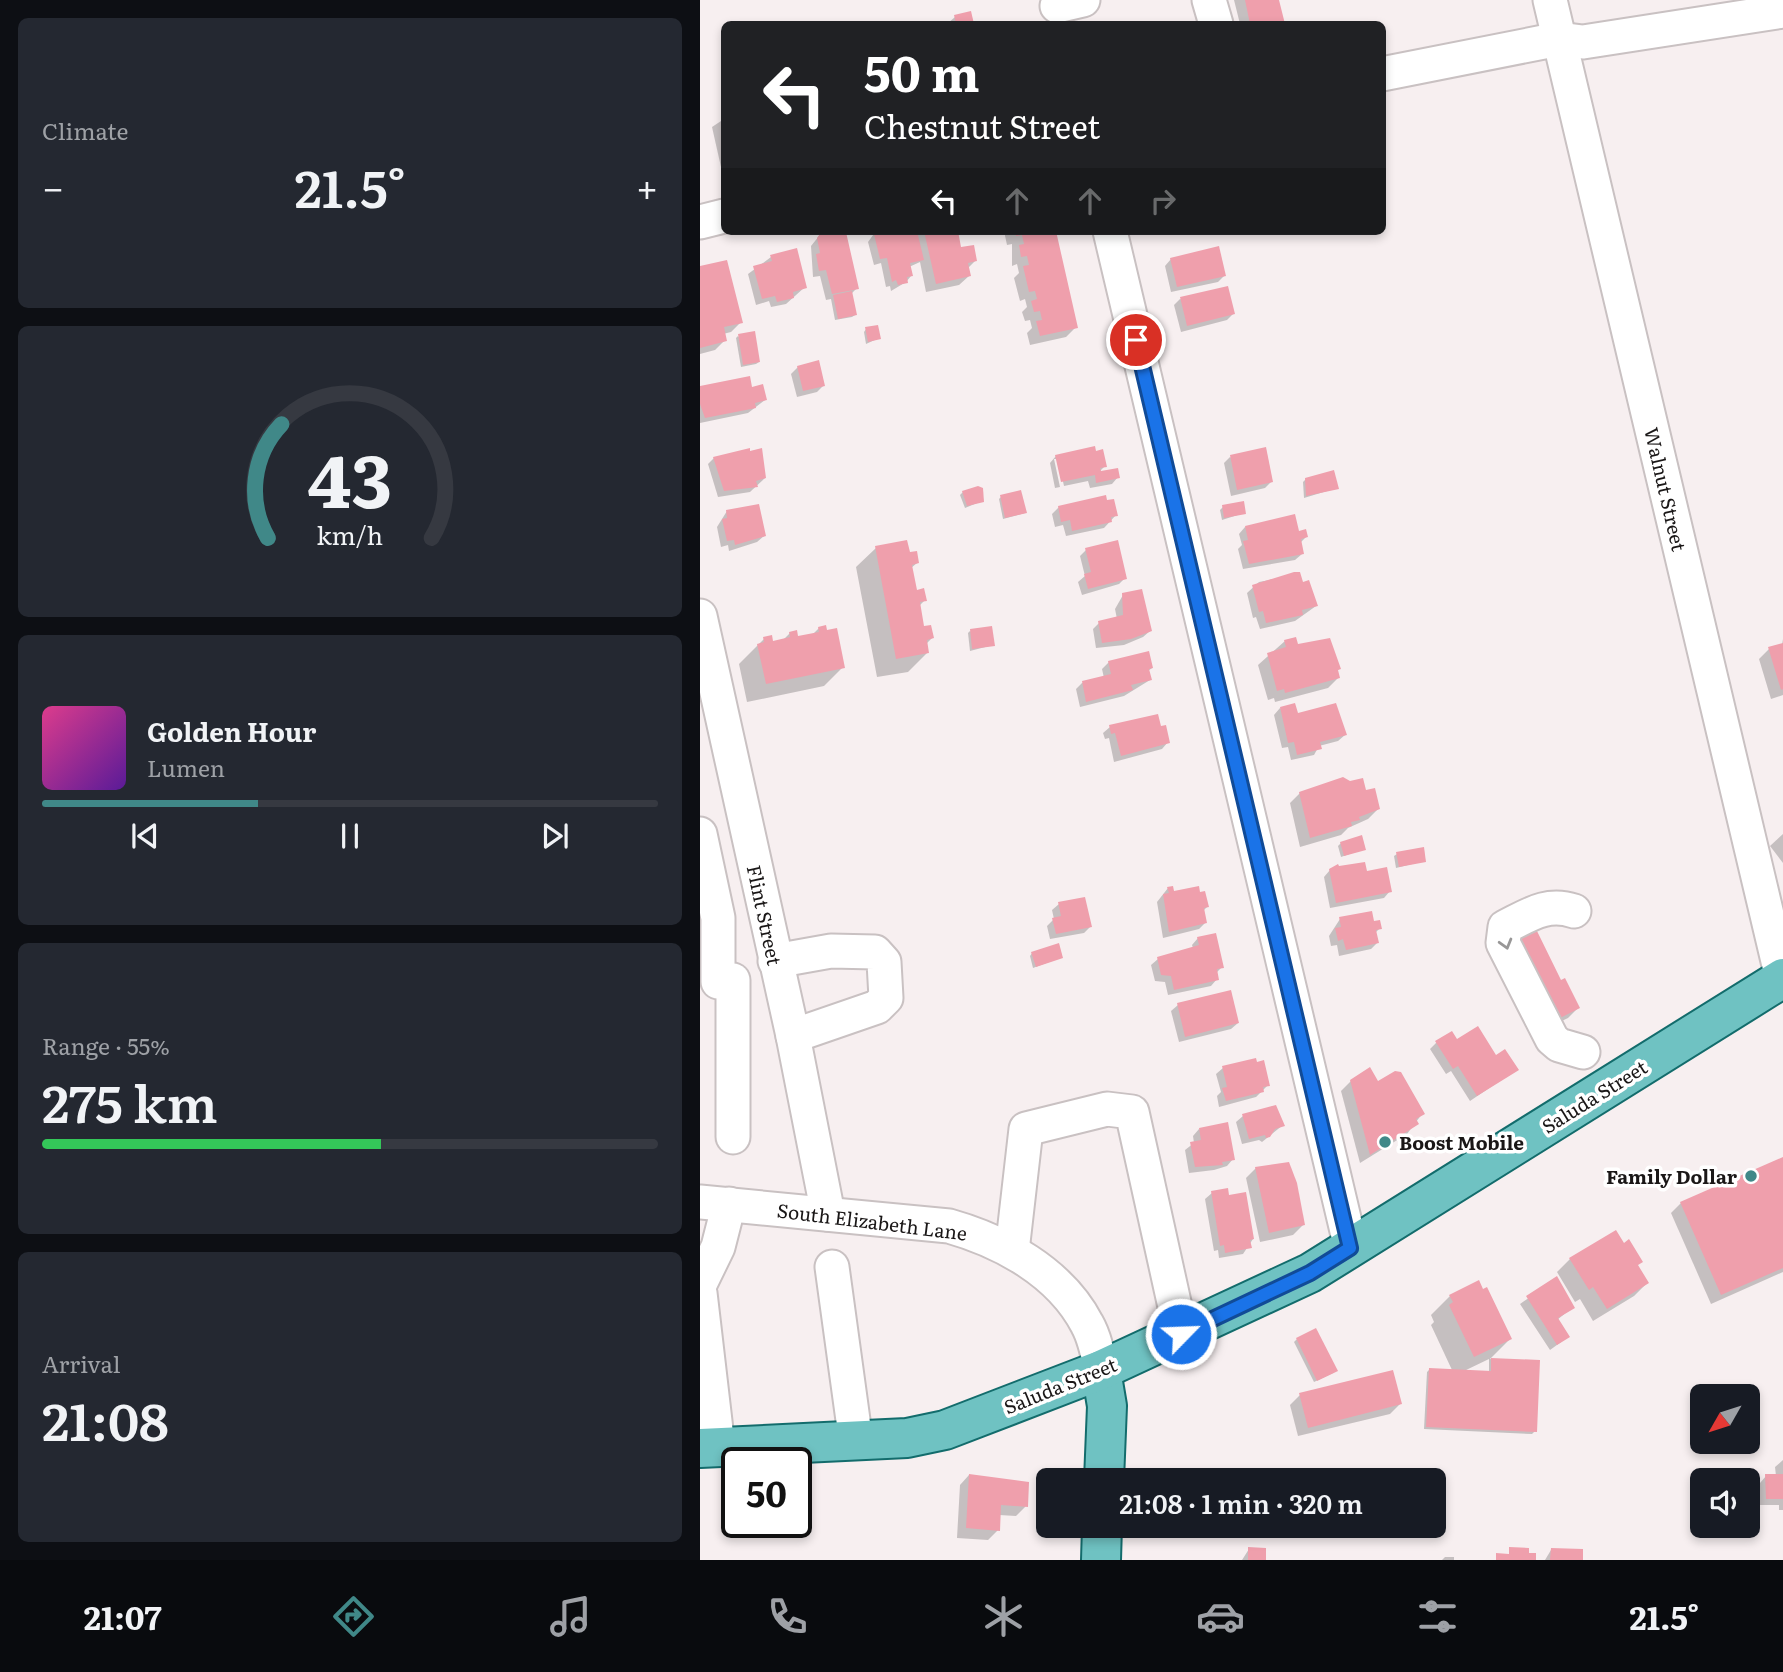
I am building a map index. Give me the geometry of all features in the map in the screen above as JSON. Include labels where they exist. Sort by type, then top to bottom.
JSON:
[{"type":"main road","name":"Saluda Street","points":[[709,1447],[906,1438],[945,1430],[1101,1370],[1310,1273],[1783,978]]},
{"type":"main road","points":[[1101,1370],[1107,1406],[1104,1468]]},
{"type":"main road","points":[[1101,1560],[1102,1538]]},
{"type":"street","points":[[1209,0],[1215,21]]},
{"type":"street","name":"Walnut Street","points":[[1550,0],[1783,978]]},
{"type":"street","points":[[1386,73],[1559,39],[1583,42],[1783,11]]},
{"type":"street","points":[[700,222],[721,217]]},
{"type":"street","points":[[1111,235],[1350,1248]]},
{"type":"street","name":"Flint Street","points":[[700,616],[793,1036],[828,1214]]},
{"type":"street","points":[[700,835],[733,1137]]},
{"type":"street","points":[[1574,911],[1552,906],[1539,910],[1505,927],[1502,935],[1503,943],[1552,1039],[1559,1045],[1583,1052]]},
{"type":"street","points":[[717,983],[831,951],[875,952],[884,962],[886,998],[877,1007],[793,1036]]},
{"type":"street","points":[[1012,1251],[1026,1129],[1107,1109],[1132,1112],[1181,1334]]},
{"type":"street","points":[[700,1284],[719,1247],[714,1203]]},
{"type":"street","name":"South Elizabeth Lane","points":[[714,1203],[949,1226],[986,1237],[1012,1251],[1072,1301],[1087,1322],[1101,1370]]},
{"type":"street","points":[[832,1267],[856,1442]]},
{"type":"street","points":[[700,1293],[709,1447]]},
{"type":"building","points":[[1245,0],[1279,0],[1284,21],[1249,21]]},
{"type":"building","points":[[971,11],[973,21],[955,21],[954,15]]},
{"type":"building","points":[[819,235],[847,235],[859,289],[832,294],[826,270],[819,271],[817,238]]},
{"type":"building","points":[[874,235],[918,235],[924,260],[910,263],[913,276],[907,277],[908,283],[898,285],[896,280],[892,282],[887,258],[880,259]]},
{"type":"building","points":[[925,235],[959,235],[961,247],[974,245],[977,261],[968,263],[971,276],[936,284]]},
{"type":"building","points":[[1022,235],[1057,235],[1078,328],[1040,336],[1036,321],[1042,320],[1040,311],[1034,312],[1031,301],[1037,299],[1035,291],[1029,292],[1023,266],[1029,265],[1027,256],[1021,257],[1019,245],[1024,244]]},
{"type":"building","points":[[1219,246],[1226,276],[1177,287],[1170,258]]},
{"type":"building","points":[[797,248],[807,288],[793,292],[794,298],[777,302],[775,296],[762,299],[753,266],[772,261],[770,255]]},
{"type":"building","points":[[727,260],[743,323],[724,327],[727,341],[700,348],[700,266]]},
{"type":"building","points":[[1228,286],[1235,314],[1187,326],[1180,297]]},
{"type":"building","points":[[852,291],[857,315],[838,319],[833,295]]},
{"type":"building","points":[[878,325],[881,339],[868,342],[865,327]]},
{"type":"building","points":[[755,331],[760,362],[743,365],[738,334]]},
{"type":"building","points":[[819,360],[825,386],[803,391],[797,366]]},
{"type":"building","points":[[750,376],[752,387],[763,384],[767,400],[755,403],[756,408],[705,418],[700,404],[700,386]]},
{"type":"building","points":[[1095,446],[1096,451],[1103,449],[1107,467],[1100,468],[1101,471],[1118,468],[1120,478],[1096,483],[1095,475],[1061,482],[1055,455]]},
{"type":"building","points":[[1266,447],[1273,482],[1237,490],[1230,455]]},
{"type":"building","points":[[750,448],[750,451],[762,448],[766,478],[756,481],[758,487],[724,491],[713,457]]},
{"type":"building","points":[[1334,470],[1339,489],[1306,496],[1305,478]]},
{"type":"building","points":[[978,486],[983,488],[984,502],[967,506],[962,491]]},
{"type":"building","points":[[1021,490],[1027,513],[1005,518],[1000,495]]},
{"type":"building","points":[[1106,495],[1107,500],[1114,499],[1118,516],[1111,517],[1112,522],[1072,531],[1070,520],[1061,522],[1058,506]]},
{"type":"building","points":[[1244,501],[1246,514],[1224,518],[1222,505]]},
{"type":"building","points":[[759,504],[766,536],[735,545],[734,540],[727,541],[722,519],[727,518],[726,510]]},
{"type":"building","points":[[1295,514],[1299,531],[1306,529],[1308,537],[1301,539],[1304,554],[1249,564],[1243,541],[1248,540],[1245,526]]},
{"type":"building","points":[[907,540],[910,552],[917,551],[919,563],[912,565],[917,590],[924,588],[927,601],[920,602],[924,626],[931,625],[934,638],[927,640],[929,653],[896,659],[875,546]]},
{"type":"building","points":[[1118,540],[1127,579],[1088,589],[1084,574],[1091,572],[1085,548]]},
{"type":"building","points":[[1300,572],[1303,582],[1309,580],[1318,606],[1302,610],[1303,615],[1266,623],[1263,611],[1259,612],[1252,585]]},
{"type":"building","points":[[1142,589],[1152,631],[1131,639],[1102,643],[1098,621],[1123,615],[1122,593]]},
{"type":"building","points":[[826,625],[827,630],[837,628],[845,668],[766,684],[757,644],[764,642],[763,637],[772,635],[773,641],[790,637],[789,632],[797,630],[798,636],[819,632],[818,627]]},
{"type":"building","points":[[992,626],[995,646],[972,649],[970,629]]},
{"type":"building","points":[[1296,637],[1298,644],[1330,638],[1341,669],[1338,670],[1340,678],[1285,693],[1284,689],[1277,691],[1267,653],[1286,647],[1284,640]]},
{"type":"building","points":[[1783,643],[1783,689],[1781,690],[1768,647]]},
{"type":"building","points":[[1149,651],[1153,668],[1149,669],[1152,680],[1131,685],[1133,690],[1086,702],[1082,681],[1111,674],[1108,661]]},
{"type":"building","points":[[1295,703],[1298,713],[1336,703],[1347,735],[1320,742],[1322,749],[1297,755],[1294,742],[1288,743],[1280,707]]},
{"type":"building","points":[[1158,714],[1161,726],[1166,725],[1170,743],[1121,756],[1115,733],[1111,734],[1109,725]]},
{"type":"building","points":[[1343,777],[1350,781],[1363,778],[1366,790],[1375,788],[1380,809],[1359,817],[1360,820],[1351,822],[1352,826],[1310,838],[1299,792]]},
{"type":"building","points":[[1362,835],[1366,850],[1344,856],[1340,842]]},
{"type":"building","points":[[1424,847],[1426,862],[1399,867],[1396,852]]},
{"type":"building","points":[[1365,862],[1367,871],[1387,867],[1392,892],[1336,903],[1329,869],[1338,864]]},
{"type":"building","points":[[1173,886],[1174,891],[1199,886],[1200,892],[1205,891],[1209,907],[1204,908],[1207,923],[1169,932],[1163,894],[1169,893],[1167,887]]},
{"type":"building","points":[[1085,897],[1092,927],[1056,934],[1052,918],[1061,916],[1058,902]]},
{"type":"building","points":[[1372,911],[1374,921],[1380,920],[1382,929],[1376,930],[1379,943],[1346,950],[1343,939],[1338,941],[1335,928],[1341,927],[1339,917]]},
{"type":"building","points":[[1536,929],[1561,980],[1565,978],[1580,1008],[1548,1024],[1511,941]]},
{"type":"building","points":[[1216,933],[1224,968],[1217,969],[1219,980],[1174,990],[1171,976],[1161,975],[1157,957],[1199,945],[1197,937]]},
{"type":"building","points":[[1059,943],[1063,958],[1036,967],[1031,952]]},
{"type":"building","points":[[1231,990],[1239,1023],[1185,1037],[1177,1003]]},
{"type":"building","points":[[1478,1026],[1496,1055],[1505,1049],[1519,1070],[1477,1096],[1458,1066],[1453,1069],[1435,1041],[1452,1031],[1457,1039]]},
{"type":"building","points":[[1256,1058],[1257,1062],[1264,1060],[1270,1086],[1263,1087],[1264,1092],[1226,1101],[1222,1088],[1227,1087],[1222,1066]]},
{"type":"building","points":[[1370,1067],[1378,1081],[1395,1071],[1401,1072],[1425,1114],[1416,1119],[1419,1124],[1370,1155],[1350,1080]]},
{"type":"building","points":[[1276,1105],[1285,1126],[1275,1129],[1270,1137],[1266,1138],[1265,1135],[1249,1139],[1242,1114]]},
{"type":"building","points":[[1228,1122],[1235,1160],[1222,1162],[1223,1165],[1195,1167],[1190,1142],[1201,1140],[1199,1128]]},
{"type":"building","points":[[1783,1157],[1783,1268],[1721,1295],[1680,1202]]},
{"type":"building","points":[[1289,1162],[1297,1183],[1305,1225],[1269,1233],[1255,1167]]},
{"type":"building","points":[[1228,1188],[1229,1195],[1246,1192],[1254,1239],[1250,1240],[1252,1248],[1225,1253],[1224,1245],[1220,1246],[1211,1191]]},
{"type":"building","points":[[1616,1230],[1624,1243],[1629,1239],[1643,1262],[1638,1265],[1649,1283],[1607,1309],[1593,1287],[1589,1290],[1569,1258]]},
{"type":"building","points":[[1557,1276],[1575,1308],[1558,1318],[1570,1337],[1557,1345],[1526,1296]]},
{"type":"building","points":[[1479,1280],[1483,1289],[1487,1287],[1512,1339],[1474,1357],[1449,1305],[1453,1302],[1449,1295]]},
{"type":"building","points":[[1316,1328],[1338,1371],[1317,1381],[1296,1338]]},
{"type":"building","points":[[1491,1358],[1540,1360],[1537,1432],[1426,1427],[1429,1368],[1491,1371]]},
{"type":"building","points":[[1393,1370],[1402,1404],[1308,1428],[1299,1393]]},
{"type":"building","points":[[969,1474],[1029,1482],[1028,1507],[1001,1505],[1000,1531],[966,1528]]},
{"type":"building","points":[[1765,1474],[1783,1474],[1783,1499],[1766,1499]]},
{"type":"building","points":[[1248,1547],[1266,1548],[1266,1560],[1248,1560]]},
{"type":"building","points":[[1509,1547],[1529,1548],[1529,1553],[1536,1553],[1536,1560],[1496,1560],[1496,1553],[1509,1554]]},
{"type":"building","points":[[1551,1548],[1583,1549],[1583,1560],[1550,1560]]},
{"type":"place","name":"Boost Mobile","points":[[1385,1142]]},
{"type":"place","name":"Family Dollar","points":[[1751,1176]]},
{"type":"route","points":[[1136,340],[1350,1248],[1310,1273],[1181,1334]]}]
